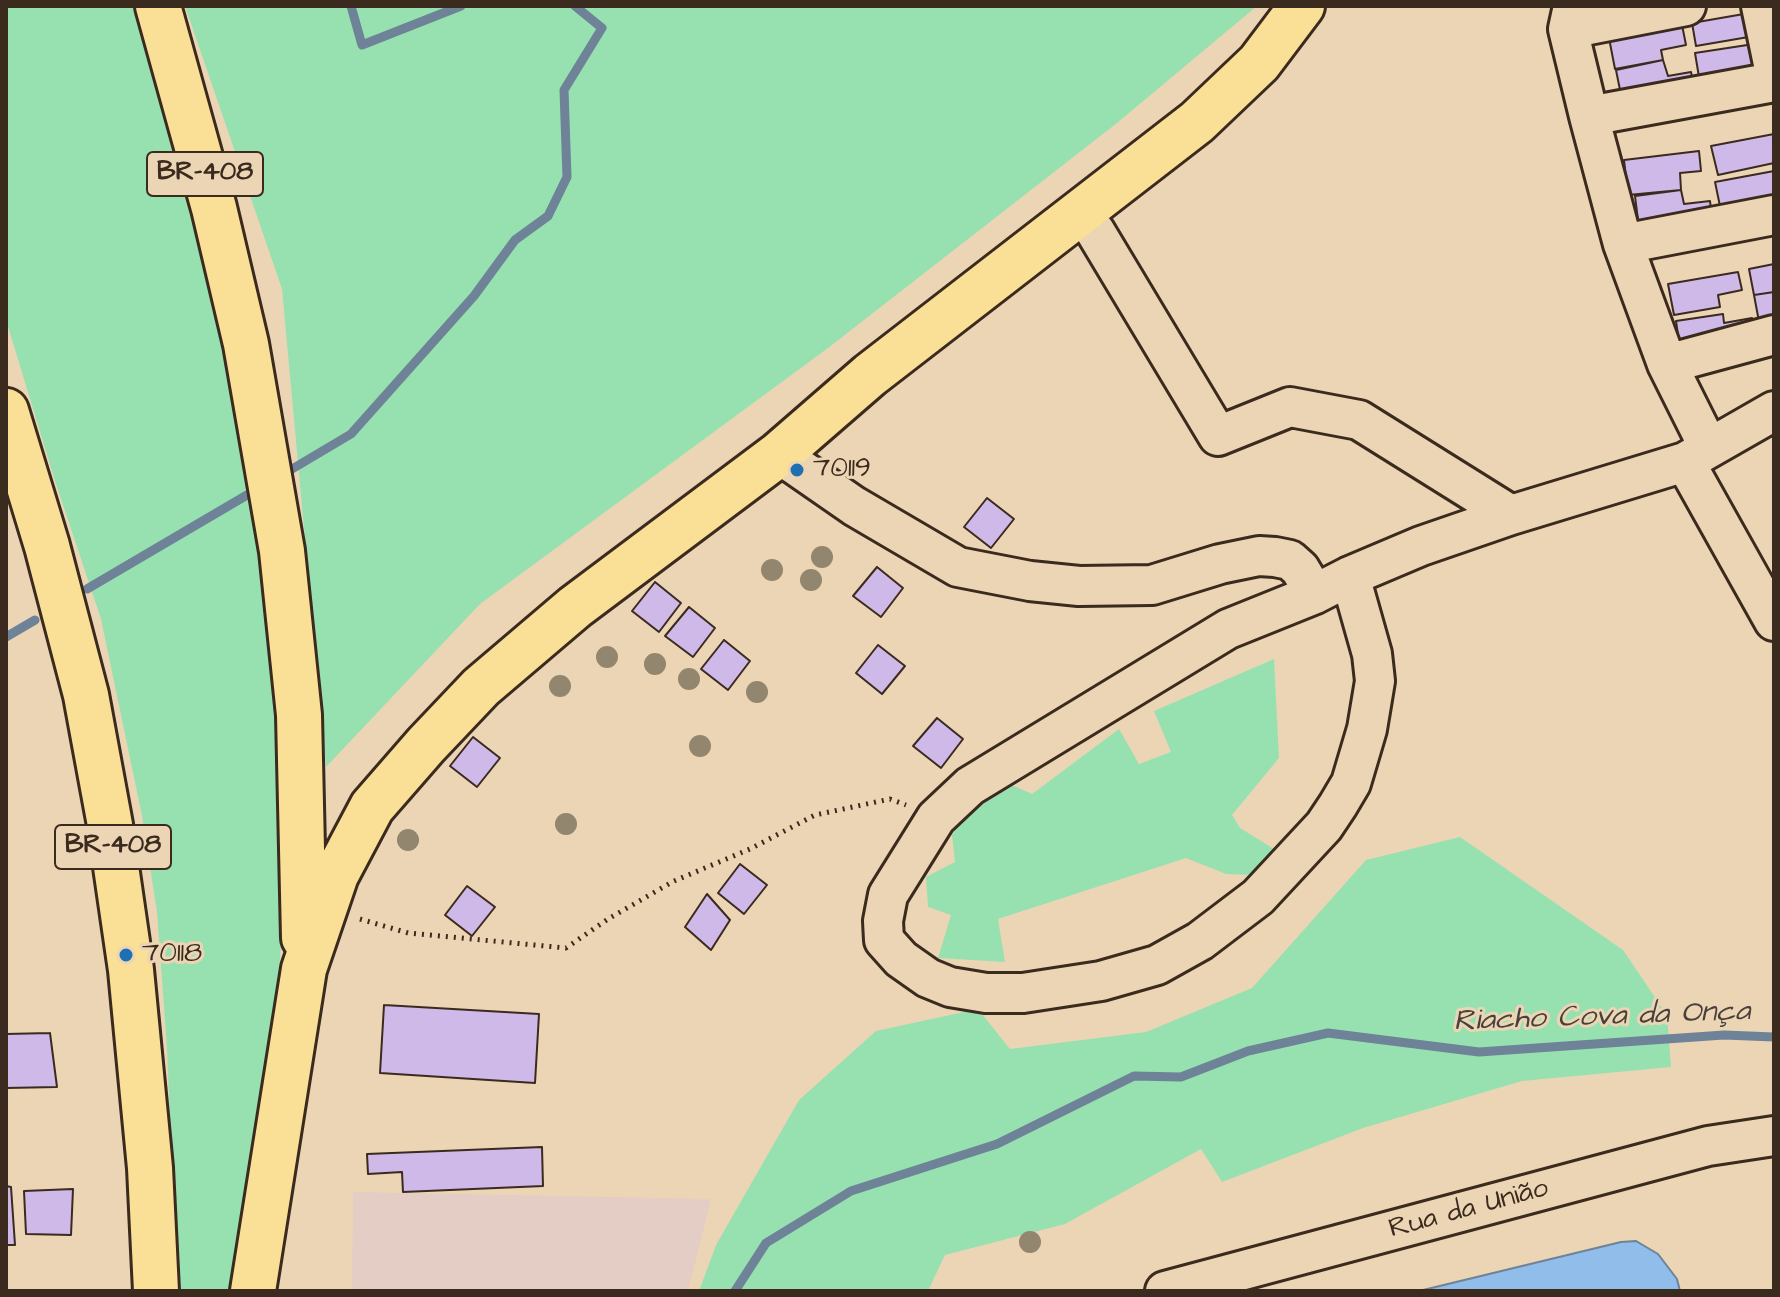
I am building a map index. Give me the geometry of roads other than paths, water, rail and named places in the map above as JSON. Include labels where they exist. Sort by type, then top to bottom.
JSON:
[{"type":"highway","name":"BR-408","points":[[158,6],[214,208],[246,344],[282,551],[299,715],[304,969],[253,1291]]},
{"type":"highway","points":[[304,969],[336,875],[372,807],[481,687],[575,607],[779,454],[870,375],[1197,122],[1259,63],[1302,6]]},
{"type":"highway","name":"BR-408","points":[[6,413],[47,546],[86,695],[110,825],[133,985],[150,1168],[156,1291]]},
{"type":"street","points":[[1686,6],[1571,18],[1589,116],[1623,244],[1697,455],[1774,621]]},
{"type":"street","points":[[1761,6],[1774,69]]},
{"type":"street","points":[[1589,116],[1774,82]]},
{"type":"street","points":[[1623,244],[1774,215]]},
{"type":"street","points":[[1095,231],[1218,436],[1290,407],[1359,420],[1511,515]]},
{"type":"street","points":[[1667,364],[1774,335]]},
{"type":"street","points":[[1350,576],[1372,654],[1375,681],[1367,729],[1351,783],[1324,826],[1258,897],[1200,941],[1157,965],[1101,981],[1023,993],[986,993],[950,987],[928,978],[901,959],[884,940],[883,921],[888,895],[936,818],[980,780],[1228,629],[1315,594],[1350,576],[1421,546],[1697,455],[1774,411]]},
{"type":"street","points":[[779,454],[854,506],[958,567],[1030,581],[1079,586],[1152,585],[1220,564],[1259,556],[1275,557],[1290,560],[1300,569],[1315,594]]},
{"type":"street","name":"Rua da União","points":[[1165,1291],[1708,1146],[1774,1136]]},
{"type":"water","points":[[1636,1241],[1658,1254],[1677,1279],[1680,1291],[1419,1291],[1621,1242]]},
{"type":"waterway","points":[[351,6],[362,45],[461,6]]},
{"type":"waterway","points":[[282,475],[351,434],[474,296],[515,240],[548,216],[567,177],[564,90],[602,28],[575,6]]},
{"type":"waterway","points":[[87,589],[247,495]]},
{"type":"waterway","points":[[6,637],[35,620]]},
{"type":"waterway","name":"Riacho Cova da Onça","points":[[735,1291],[766,1243],[851,1191],[997,1144],[1134,1076],[1181,1077],[1248,1051],[1328,1033],[1479,1052],[1724,1035],[1774,1037]]},
{"type":"place","name":"70119","points":[[797,470]]},
{"type":"place","name":"70118","points":[[126,955]]}]
